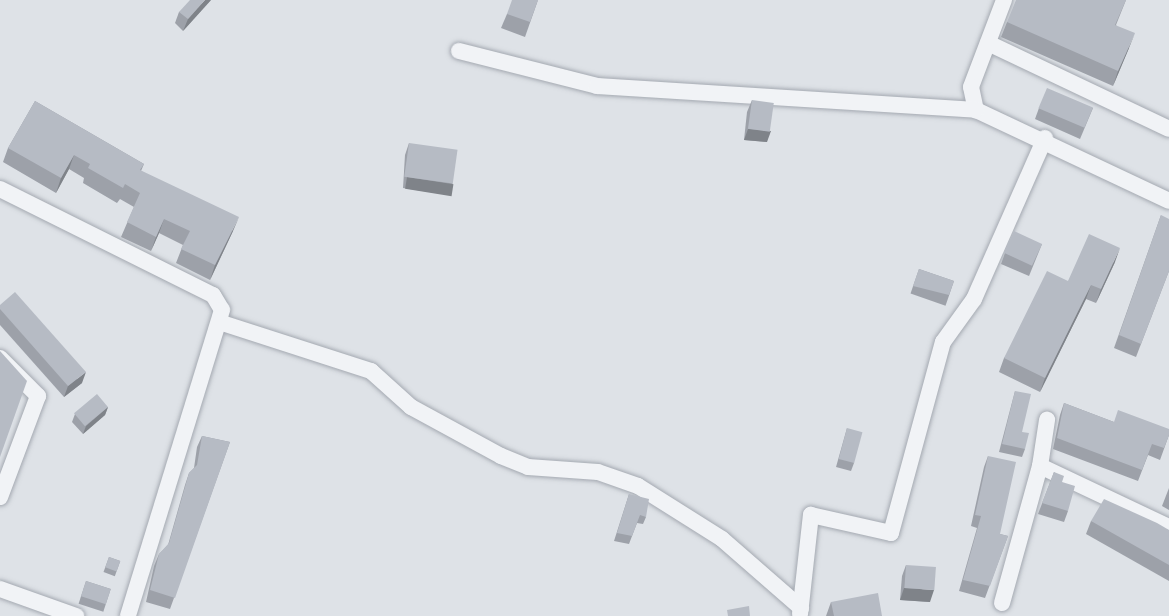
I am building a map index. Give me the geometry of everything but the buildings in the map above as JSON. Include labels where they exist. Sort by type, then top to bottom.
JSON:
[{"type":"street","points":[[976,110],[971,87],[1004,0]]},
{"type":"street","points":[[988,43],[1169,129]]},
{"type":"street","points":[[459,51],[597,86],[976,110],[1045,138],[1084,163],[1169,201]]},
{"type":"street","points":[[801,612],[811,515],[891,533],[943,342],[974,299],[1045,138]]},
{"type":"street","points":[[0,189],[213,295],[222,310],[128,616]]},
{"type":"street","points":[[219,322],[371,371],[411,407],[501,456],[528,466],[598,472],[638,486],[722,540],[801,612]]},
{"type":"street","points":[[0,358],[38,396],[0,497]]},
{"type":"street","points":[[1002,603],[1040,466],[1047,420]]},
{"type":"street","points":[[1040,466],[1169,527]]},
{"type":"street","points":[[0,589],[76,616]]}]
